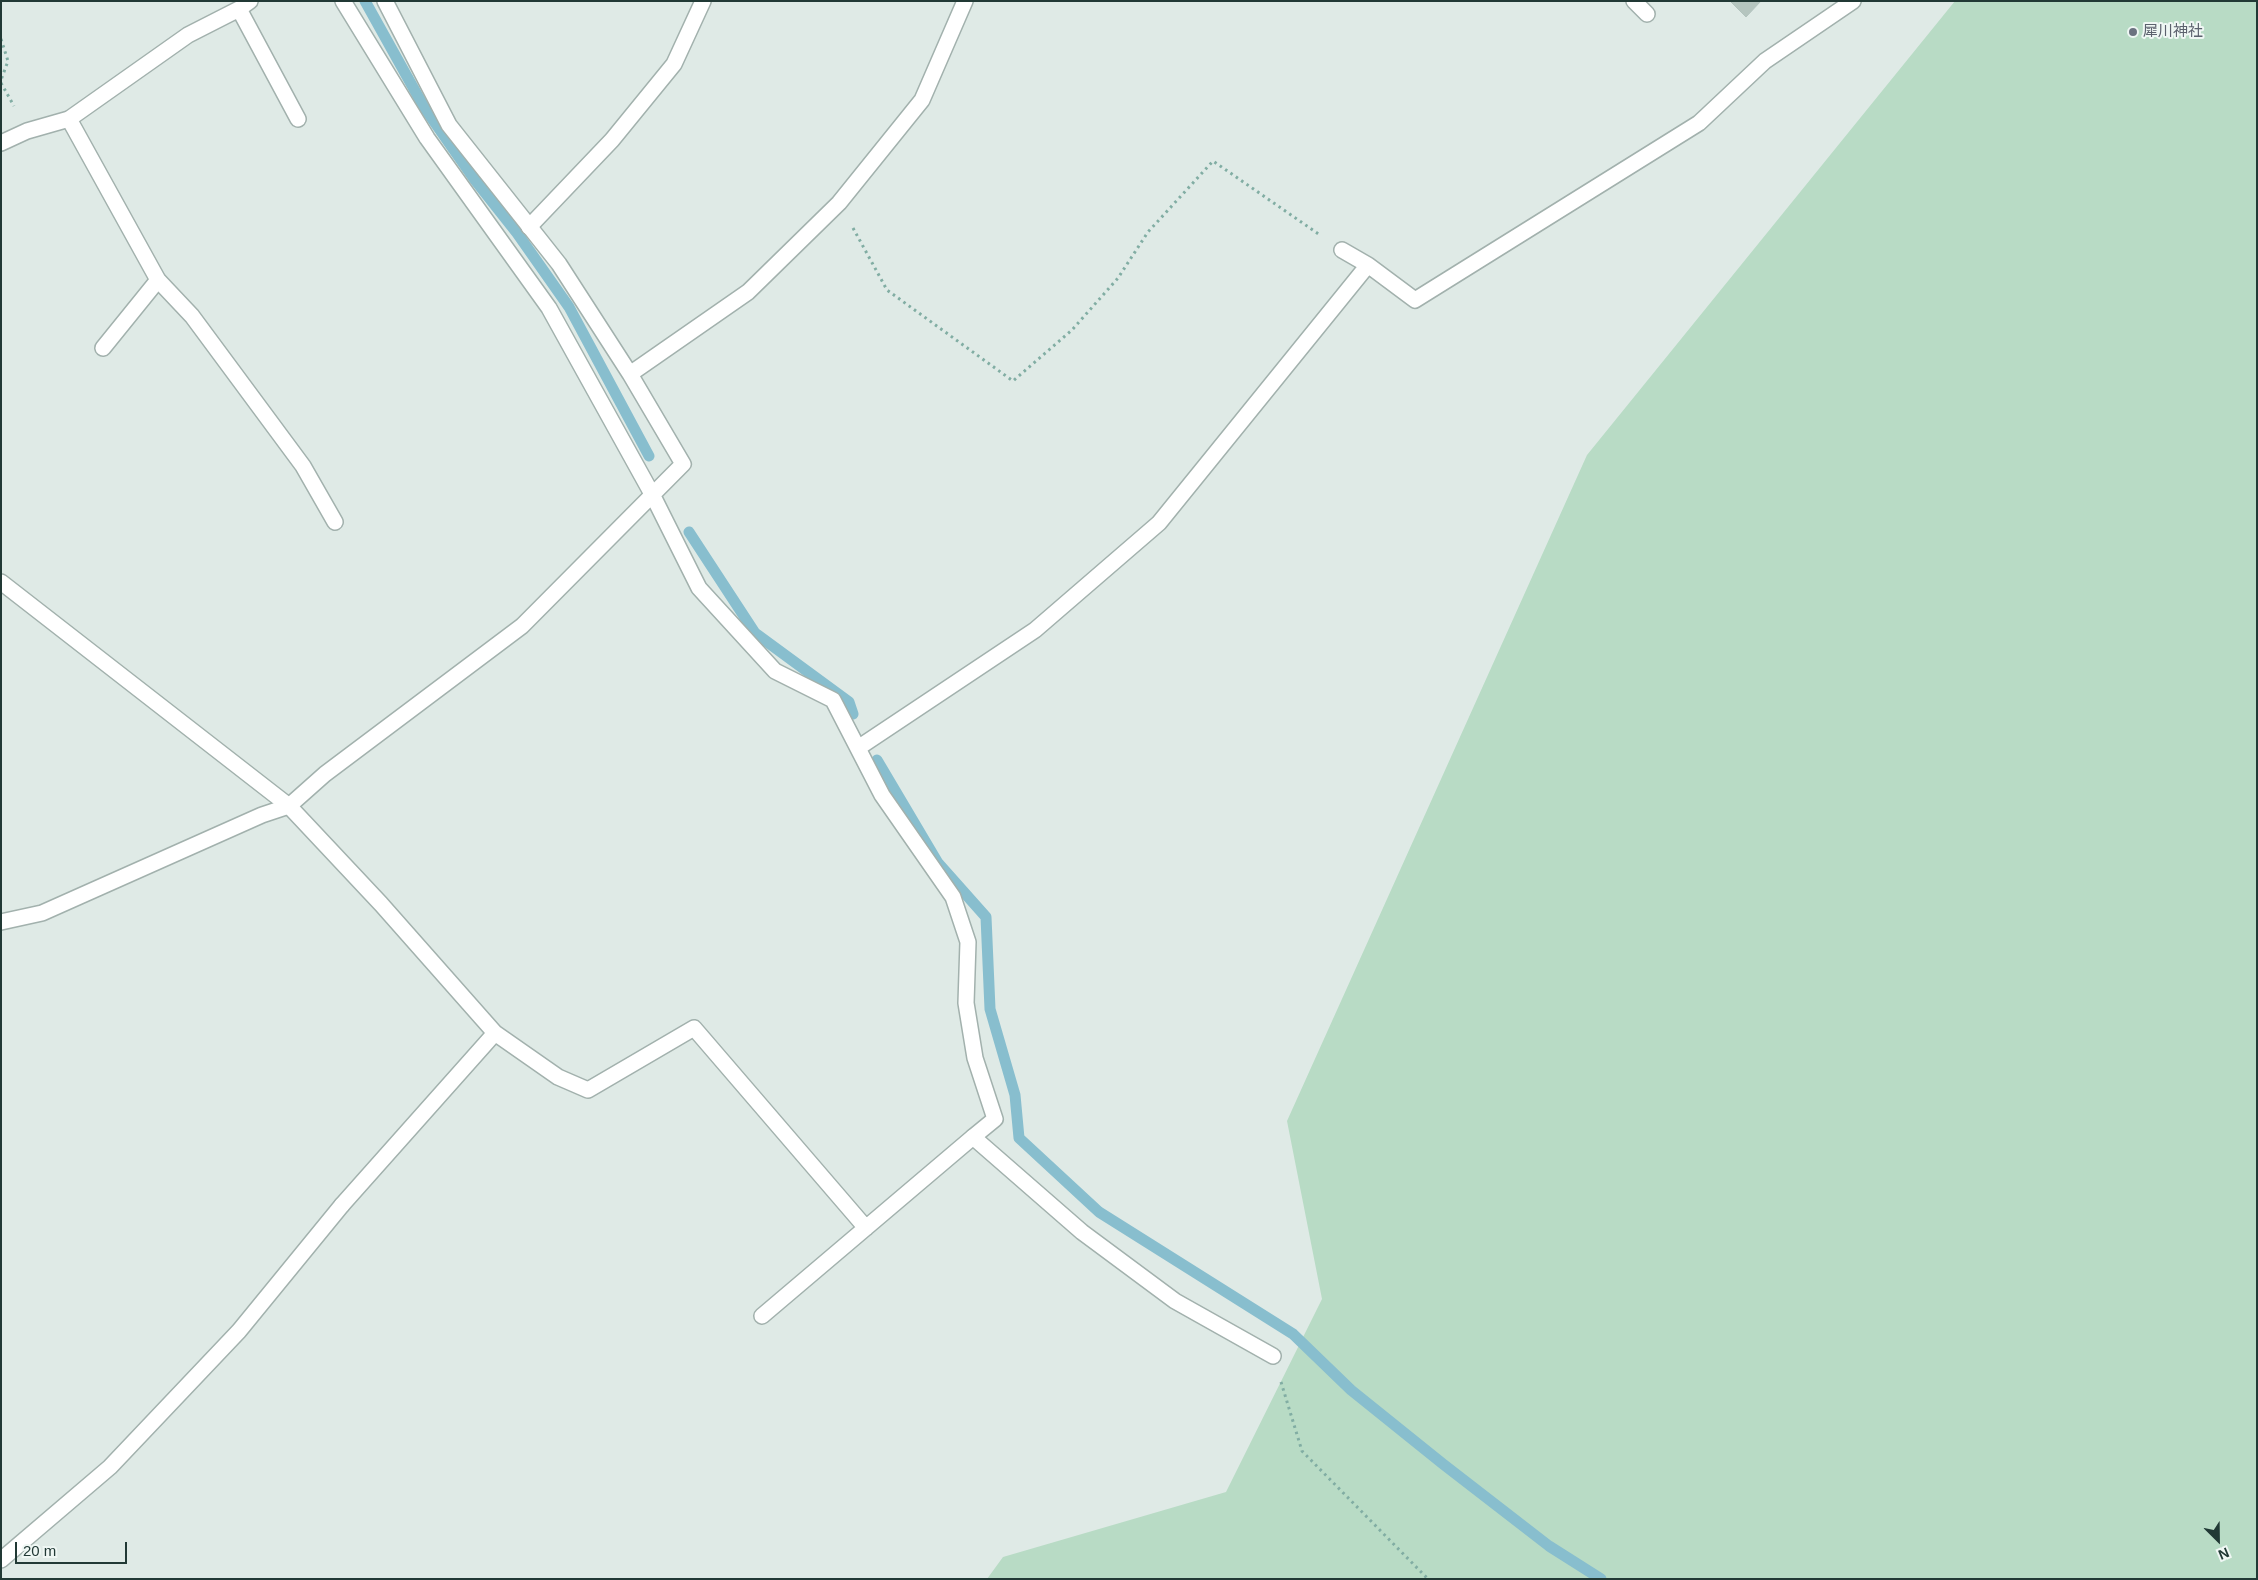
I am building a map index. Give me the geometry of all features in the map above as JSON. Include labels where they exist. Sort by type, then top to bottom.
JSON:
[{"type":"street","points":[[343,1],[427,138],[549,308],[652,494],[699,588],[775,671],[833,700],[882,795],[954,897],[968,942],[966,1003],[975,1058],[995,1119],[762,1316]]},
{"type":"street","points":[[1,922],[42,913],[262,815],[289,806],[325,774],[522,626],[683,464],[630,374],[558,264],[449,125],[385,1]]},
{"type":"street","points":[[529,227],[612,140],[674,64],[702,1]]},
{"type":"street","points":[[630,374],[748,292],[839,203],[922,100],[965,1]]},
{"type":"street","points":[[1634,1],[1647,14]]},
{"type":"street","points":[[1342,250],[1368,265],[1415,300],[1699,123],[1765,61],[1853,1]]},
{"type":"street","points":[[1,143],[27,131],[69,119],[188,34],[244,5],[298,119]]},
{"type":"street","points":[[69,119],[158,280],[192,316],[291,450],[335,522]]},
{"type":"street","points":[[858,748],[1035,630],[1159,522],[1368,265]]},
{"type":"street","points":[[103,348],[158,280]]},
{"type":"street","points":[[1,582],[289,806],[381,904],[495,1033],[558,1077],[588,1090],[694,1028],[866,1228]]},
{"type":"street","points":[[1,1560],[110,1467],[239,1331],[342,1205],[495,1033]]},
{"type":"street","points":[[973,1137],[1082,1232],[1175,1301],[1273,1356]]},
{"type":"path","points":[[1,40],[8,61],[1,80]]},
{"type":"path","points":[[839,203],[887,290],[1013,381],[1072,330],[1118,278],[1148,232],[1213,161],[1342,250]]},
{"type":"path","points":[[1273,1356],[1302,1451],[1428,1579]]},
{"type":"green space","points":[[1955,1],[2257,1],[2257,1579],[987,1579],[1003,1557],[1226,1492],[1322,1299],[1287,1121],[1587,455]]},
{"type":"building","points":[[1730,1],[1761,1],[1746,17]]},
{"type":"waterway","points":[[365,1],[424,107],[475,180],[517,233],[569,307],[649,456]]},
{"type":"waterway","points":[[689,532],[755,633],[849,702],[853,714]]},
{"type":"waterway","points":[[877,760],[938,863],[986,917],[990,1009],[1015,1095],[1019,1138],[1099,1212],[1293,1334],[1351,1390],[1443,1464],[1549,1546],[1601,1579]]},
{"type":"place","name":"犀川神社","points":[[2133,32]]}]
